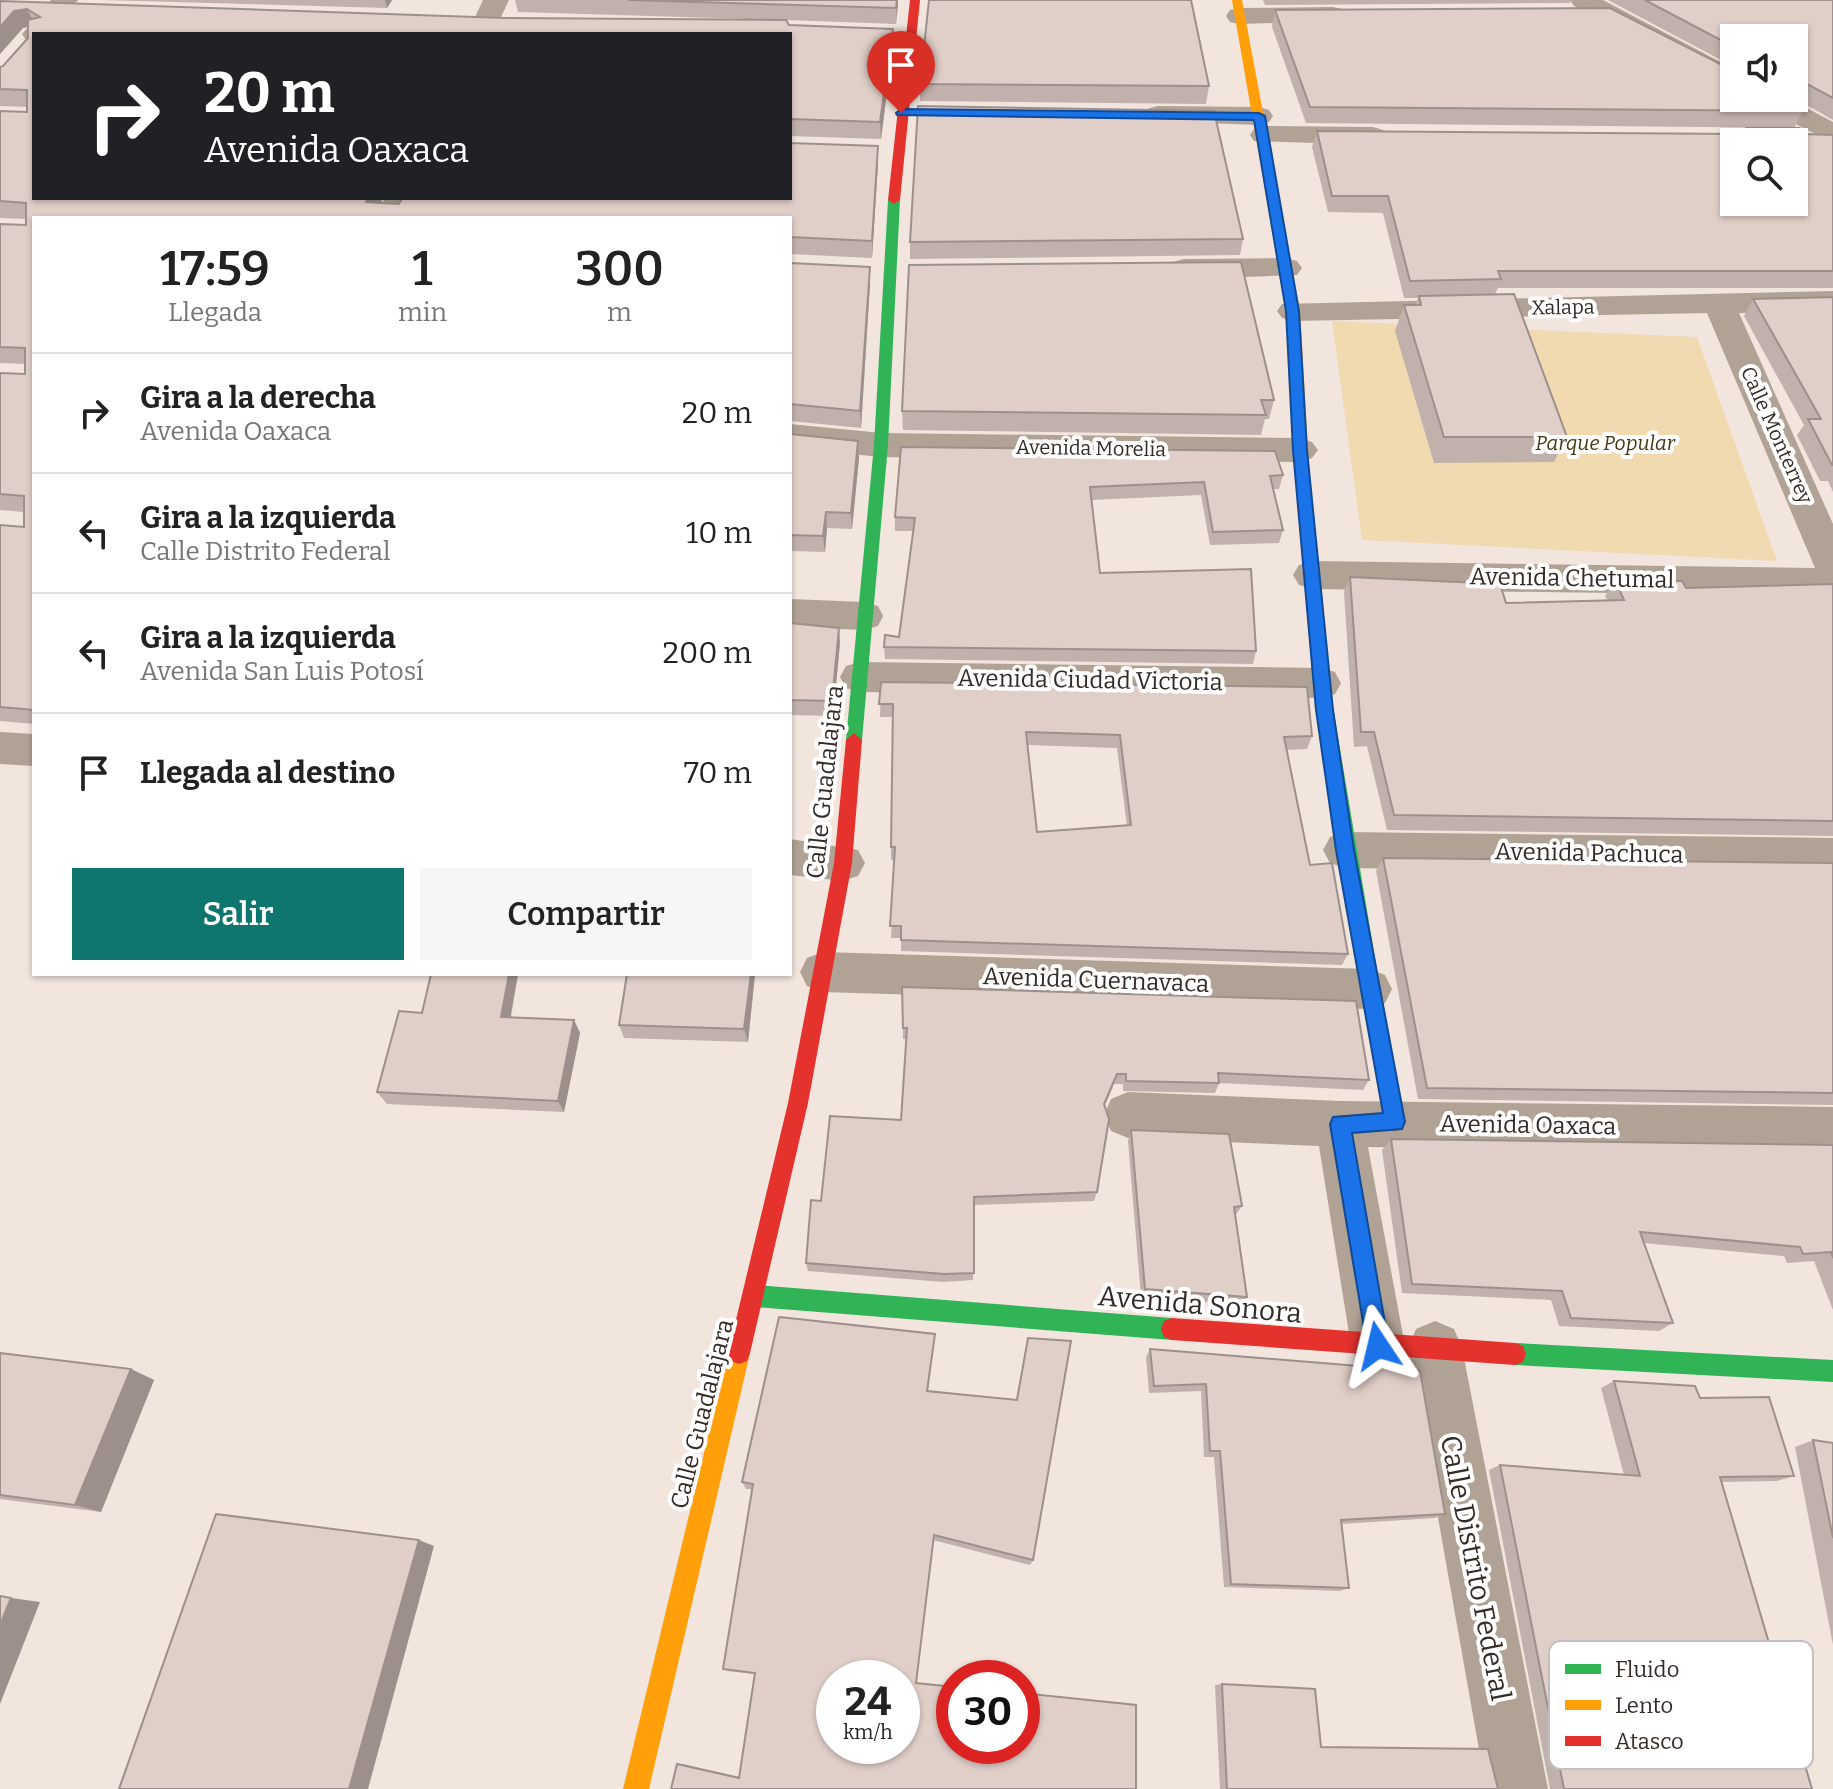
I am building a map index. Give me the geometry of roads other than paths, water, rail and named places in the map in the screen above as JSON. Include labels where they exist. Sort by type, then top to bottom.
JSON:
[{"type":"street","name":"Calle Guadalajara","points":[[636,1789],[755,1296],[843,863],[881,445],[874,271],[897,152],[915,0]]},
{"type":"street","points":[[29,33],[70,7]]},
{"type":"street","points":[[1574,7],[1611,14],[1720,72]]},
{"type":"street","points":[[1363,15],[1238,8],[1293,311],[1300,450],[1321,683],[1345,850],[1395,1122]]},
{"type":"street","points":[[455,20],[487,18],[518,22]]},
{"type":"street","points":[[879,34],[911,35]]},
{"type":"street","points":[[1793,112],[1833,134]]},
{"type":"street","points":[[901,113],[932,113]]},
{"type":"street","points":[[1135,115],[1406,136]]},
{"type":"street","points":[[1808,140],[1833,140]]},
{"type":"street","points":[[866,151],[897,152]]},
{"type":"street","points":[[1159,269],[1286,268]]},
{"type":"street","points":[[874,271],[920,272]]},
{"type":"street","name":"Xalapa","points":[[1293,311],[1833,301]]},
{"type":"street","name":"Calle Monterrey","points":[[1719,304],[1818,492],[1833,566]]},
{"type":"street","name":"Avenida Morelia","points":[[792,436],[881,445],[1300,450]]},
{"type":"street","name":"Avenida Chetumal","points":[[1312,575],[1833,582]]},
{"type":"street","points":[[792,613],[864,616]]},
{"type":"street","name":"Avenida Ciudad Victoria","points":[[860,677],[1321,683]]},
{"type":"street","points":[[0,748],[32,750]]},
{"type":"street","name":"Avenida Pachuca","points":[[1345,850],[1833,856]]},
{"type":"street","points":[[792,857],[843,863]]},
{"type":"street","name":"Avenida Cuernavaca","points":[[823,972],[1369,989]]},
{"type":"street","name":"Avenida Oaxaca","points":[[1128,1115],[1340,1124],[1395,1122],[1833,1130]]},
{"type":"street","points":[[1340,1124],[1378,1346]]},
{"type":"street","name":"Avenida Sonora","points":[[755,1296],[1378,1346],[1833,1371]]},
{"type":"street","name":"Calle Distrito Federal","points":[[1435,1348],[1517,1789]]},
{"type":"park label","name":"Parque Popular","points":[[1605,443]]}]
